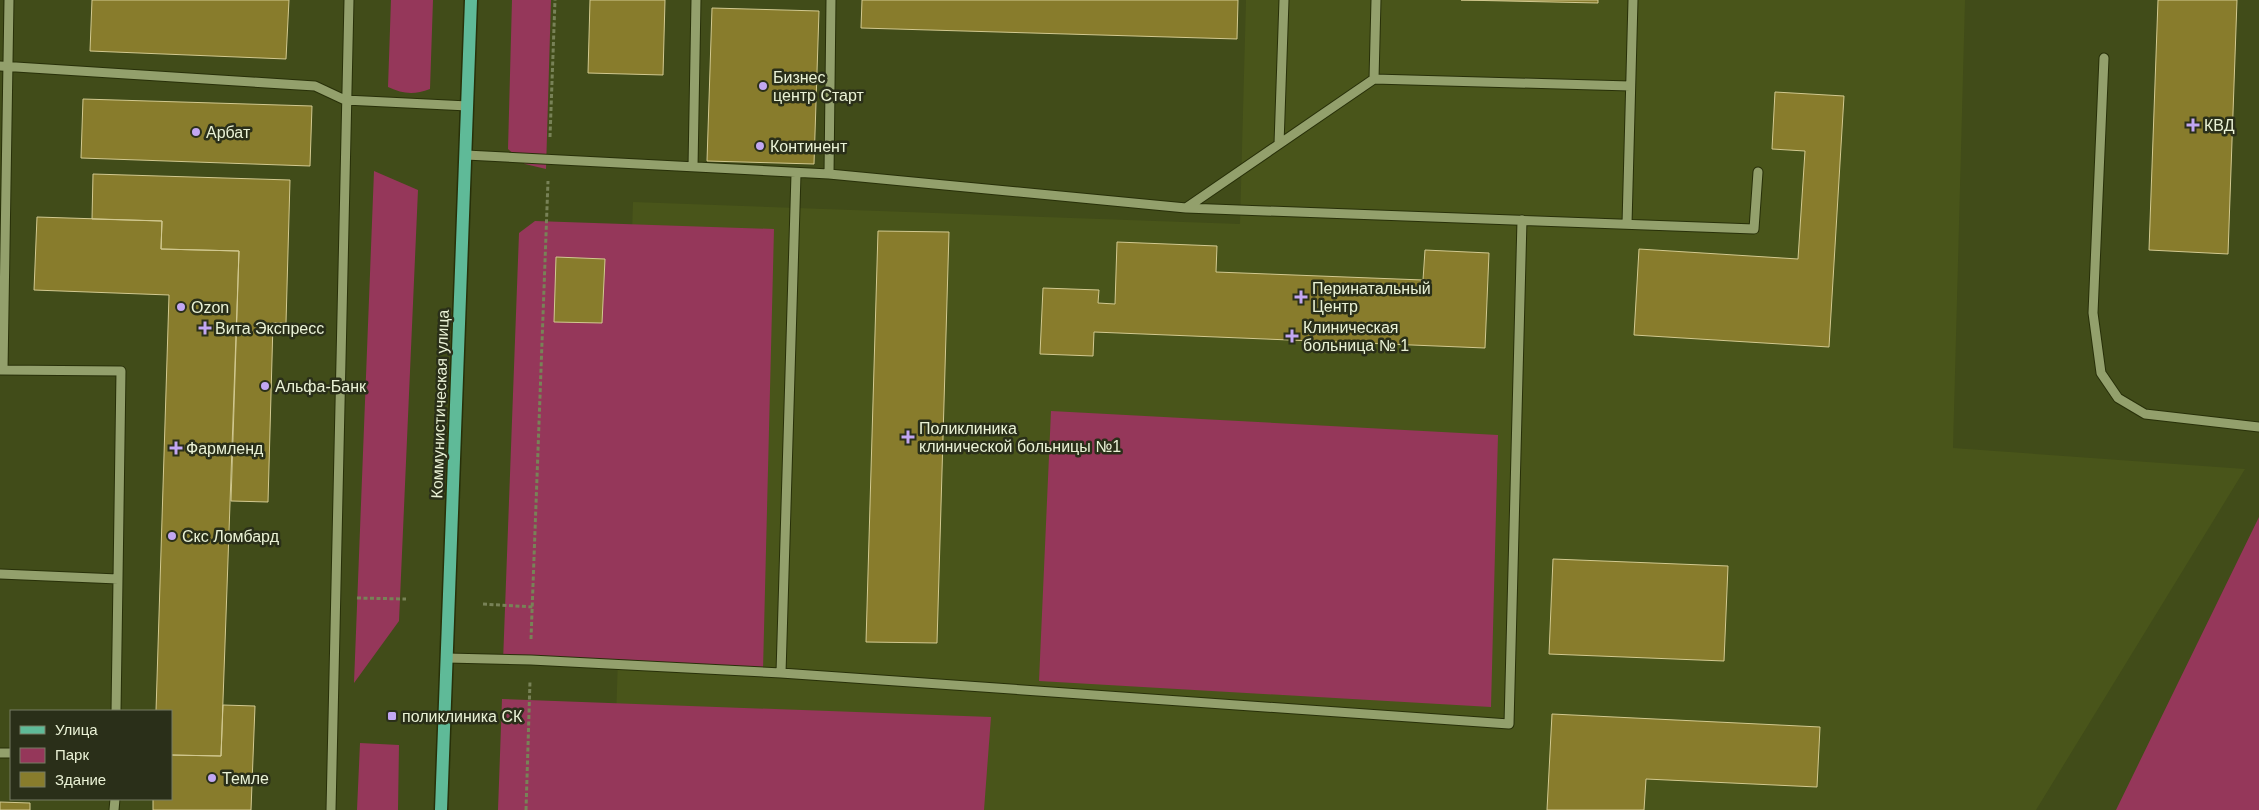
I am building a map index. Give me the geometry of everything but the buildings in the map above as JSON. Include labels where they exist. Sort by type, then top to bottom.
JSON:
[{"type":"main road","name":"Коммунистическая улица","points":[[441,810],[472,0]]},
{"type":"lane","points":[[9,0],[4,66],[1,370],[121,371],[116,710]]},
{"type":"lane","points":[[331,810],[345,100],[349,0]]},
{"type":"lane","points":[[693,167],[696,0]]},
{"type":"lane","points":[[829,174],[831,0]]},
{"type":"lane","points":[[1278,144],[1284,0]]},
{"type":"lane","points":[[1374,79],[1376,0]]},
{"type":"lane","points":[[1627,224],[1633,0]]},
{"type":"lane","points":[[2104,58],[2093,313],[2102,373],[2118,398],[2145,414],[2259,427]]},
{"type":"lane","points":[[4,66],[315,86],[345,100],[468,106]]},
{"type":"lane","points":[[1186,208],[1374,79],[1630,86]]},
{"type":"lane","points":[[466,155],[796,174],[829,174],[1186,208],[1754,229],[1758,172]]},
{"type":"lane","points":[[781,673],[796,174]]},
{"type":"lane","points":[[447,658],[531,660],[781,673],[1509,724],[1522,220]]},
{"type":"lane","points":[[0,574],[118,579]]},
{"type":"path","points":[[526,810],[555,0]]},
{"type":"path","points":[[335,597],[406,599]]},
{"type":"path","points":[[482,604],[533,607]]},
{"type":"shaded area","name":"Клиническая больница № 1","points":[[1246,0],[1965,0],[1953,448],[2245,469],[2036,810],[613,810],[633,202],[1240,224]]},
{"type":"green space","points":[[391,0],[433,0],[430,89],[409,93],[388,87]]},
{"type":"green space","points":[[512,0],[551,0],[546,169],[525,164],[508,149]]},
{"type":"green space","points":[[374,171],[418,190],[399,621],[354,683]]},
{"type":"green space","points":[[535,221],[774,229],[763,670],[503,662],[519,233]]},
{"type":"green space","points":[[1051,411],[1498,435],[1491,707],[1039,681]]},
{"type":"green space","points":[[2259,517],[2259,810],[2116,810]]},
{"type":"green space","points":[[502,699],[991,717],[984,810],[498,810]]},
{"type":"green space","points":[[360,743],[399,745],[398,810],[357,810]]},
{"type":"place","name":"Бизнес центр Старт","points":[[763,86]]},
{"type":"place","name":"КВД","points":[[2193,125]]},
{"type":"place","name":"Арбат","points":[[196,132]]},
{"type":"place","name":"Континент","points":[[760,146]]},
{"type":"place","name":"Перинатальный Центр","points":[[1301,297]]},
{"type":"place","name":"Ozon","points":[[181,307]]},
{"type":"place","name":"Вита Экспресс","points":[[205,328]]},
{"type":"place","name":"Клиническая больница № 1","points":[[1292,336]]},
{"type":"place","name":"Альфа-Банк","points":[[265,386]]},
{"type":"place","name":"Поликлиника клинической больницы №1","points":[[908,437]]},
{"type":"place","name":"Фармленд","points":[[176,448]]},
{"type":"place","name":"Скс Ломбард","points":[[172,536]]},
{"type":"place","name":"поликлиника СК","points":[[392,716]]},
{"type":"place","name":"Темле","points":[[212,778]]}]
